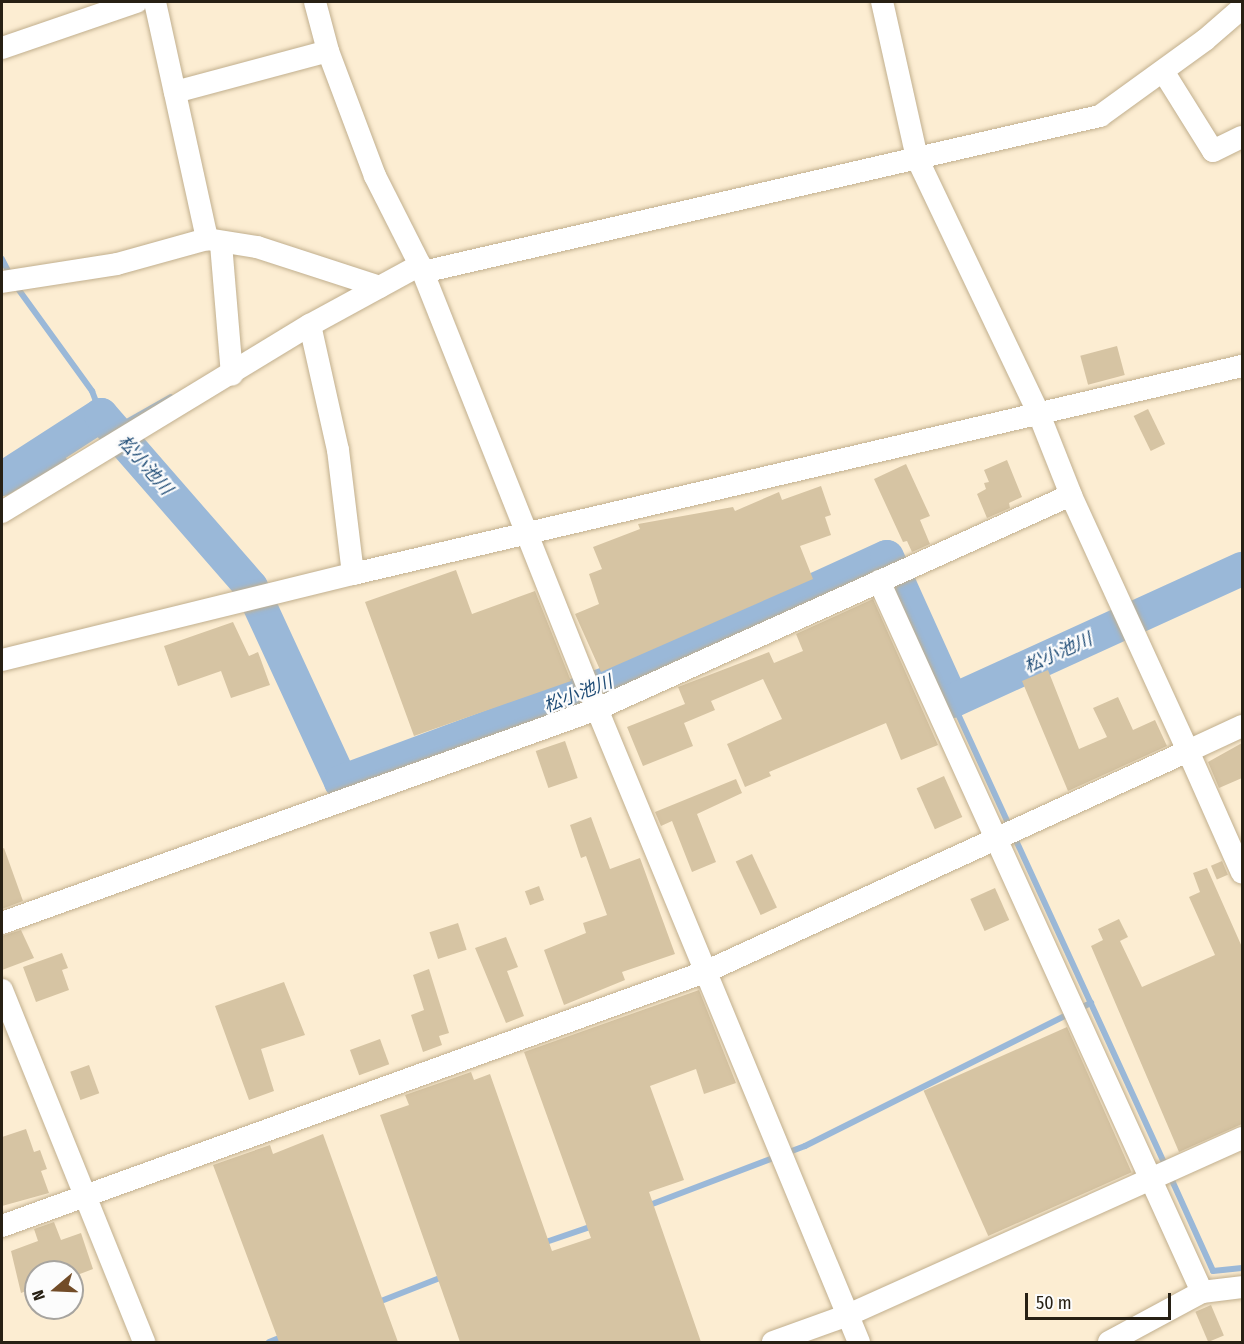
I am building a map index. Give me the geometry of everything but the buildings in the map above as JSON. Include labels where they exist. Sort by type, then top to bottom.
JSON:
[{"type":"street","points":[[2,46],[136,2]]},
{"type":"street","points":[[155,2],[175,92],[214,241],[232,375]]},
{"type":"street","points":[[315,2],[328,51],[375,176],[422,269],[592,698],[859,1342]]},
{"type":"street","points":[[882,2],[917,158],[1039,414],[1071,495],[1242,873]]},
{"type":"street","points":[[2,512],[122,436],[232,375],[310,325],[380,287],[422,269],[1100,116],[1163,71],[1242,8]]},
{"type":"street","points":[[175,92],[328,51]]},
{"type":"street","points":[[1163,71],[1213,150],[1242,137]]},
{"type":"street","points":[[9,281],[117,264],[214,241],[257,248],[380,287]]},
{"type":"street","points":[[310,325],[338,450],[353,574]]},
{"type":"street","points":[[2,660],[528,532],[1242,366]]},
{"type":"street","points":[[2,923],[592,698],[879,581],[1071,495]]},
{"type":"street","points":[[879,581],[1154,1177],[1202,1292]]},
{"type":"street","points":[[2,1226],[705,972],[1242,726]]},
{"type":"street","points":[[2,990],[144,1342]]},
{"type":"street","points":[[773,1342],[848,1315],[1242,1138]]},
{"type":"street","points":[[1109,1342],[1202,1292],[1242,1287]]},
{"type":"waterway","points":[[2,259],[11,277]]},
{"type":"waterway","points":[[16,286],[92,391],[101,415]]},
{"type":"waterway","points":[[109,432],[171,397]]},
{"type":"waterway","name":"松小池川","points":[[2,479],[101,415],[251,587],[341,782],[619,679],[887,557],[952,701],[1242,569]]},
{"type":"waterway","points":[[20,486],[64,460]]},
{"type":"waterway","points":[[952,701],[1166,1167]]},
{"type":"waterway","points":[[647,1206],[805,1146],[1091,1003]]},
{"type":"waterway","points":[[1170,1176],[1213,1271],[1242,1268]]},
{"type":"waterway","points":[[543,1243],[593,1226]]},
{"type":"waterway","points":[[376,1303],[445,1276]]},
{"type":"waterway","points":[[269,1342],[285,1336]]}]
